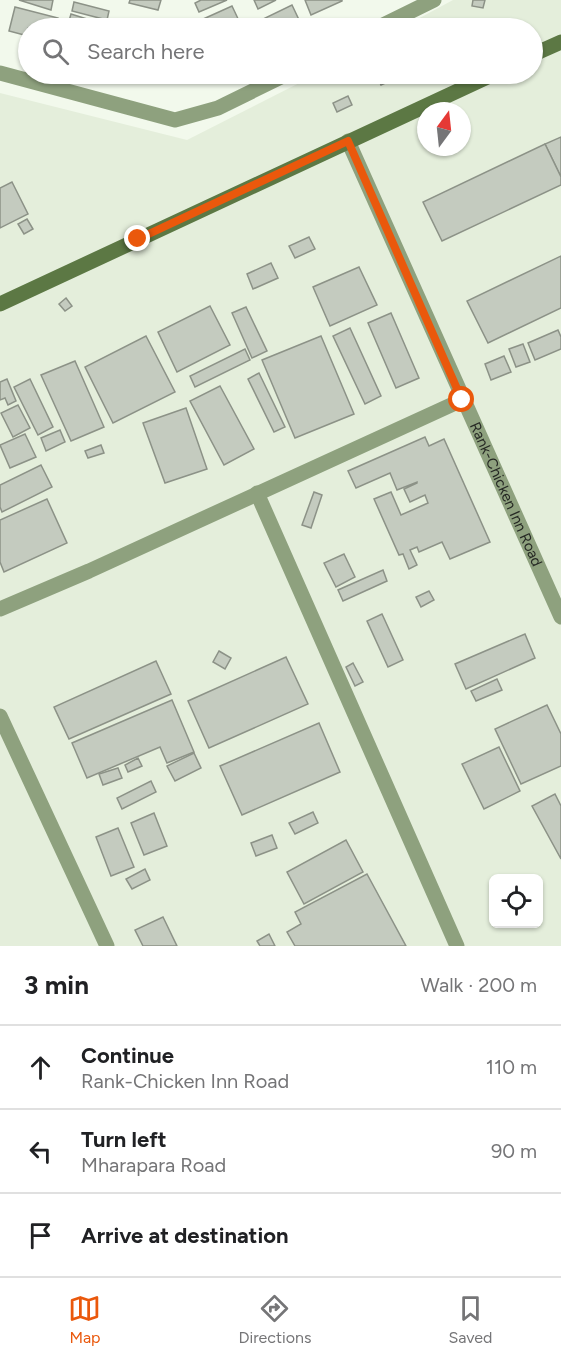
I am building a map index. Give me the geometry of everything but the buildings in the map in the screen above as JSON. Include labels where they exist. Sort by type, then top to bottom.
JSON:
[{"type":"main road","points":[[543,50],[561,42]]},
{"type":"main road","points":[[0,304],[472,84]]},
{"type":"street","points":[[397,18],[434,0]]},
{"type":"street","points":[[0,73],[18,78]]},
{"type":"street","points":[[41,84],[175,120],[218,108],[267,84]]},
{"type":"street","name":"Rank-Chicken Inn Road","points":[[348,141],[561,617]]},
{"type":"street","points":[[0,609],[89,571],[462,400]]},
{"type":"street","points":[[257,493],[457,946]]},
{"type":"street","points":[[0,716],[107,946]]},
{"type":"shaded area","points":[[453,0],[561,0],[561,946],[0,946],[0,93],[187,140],[297,84],[543,84],[543,18],[420,18]]},
{"type":"route","points":[[138,239],[348,141],[462,400]]}]
